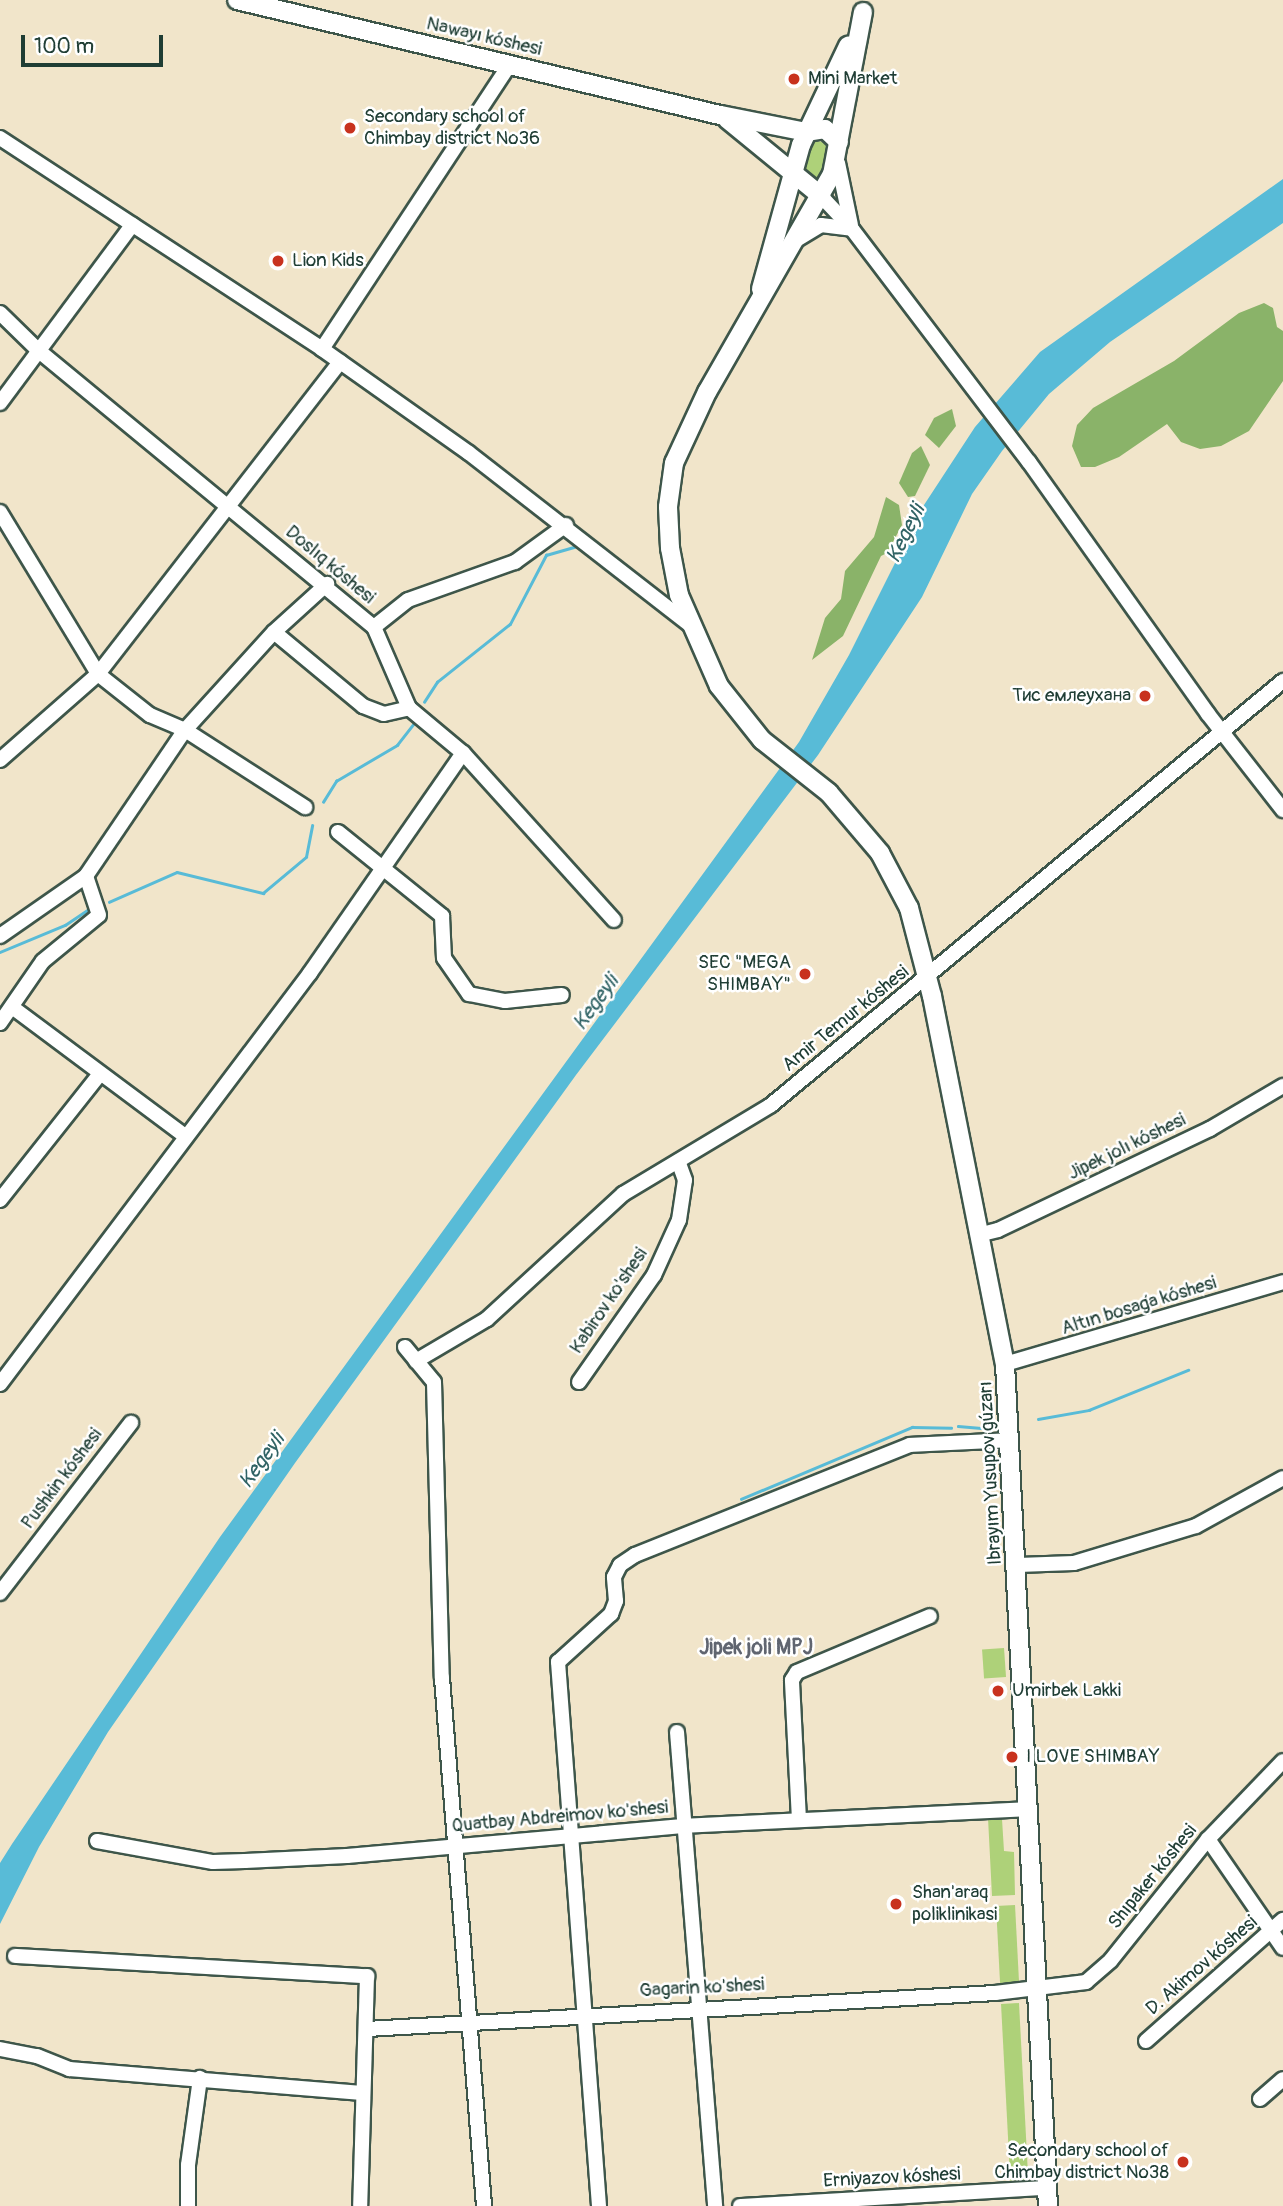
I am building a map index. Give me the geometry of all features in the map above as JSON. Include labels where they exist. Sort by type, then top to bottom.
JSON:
[{"type":"main road","name":"Nawayı kóshesi","points":[[237,0],[721,115],[806,132],[825,129],[838,149]]},
{"type":"main road","points":[[756,306],[806,132],[866,6]]},
{"type":"main road","points":[[756,306],[821,196],[838,149],[866,6]]},
{"type":"main road","points":[[759,123],[796,118],[832,82]]},
{"type":"main road","points":[[721,115],[821,196]]},
{"type":"main road","name":"Ibrayım Yusupov gúzarı","points":[[756,306],[702,401],[674,463],[668,507],[670,548],[679,595],[719,686],[775,752],[814,781],[866,831],[909,908],[928,977],[982,1234],[1005,1364],[1018,1565],[1047,2197]]},
{"type":"street","points":[[322,349],[509,65]]},
{"type":"street","points":[[0,138],[322,349],[566,525],[690,625]]},
{"type":"street","points":[[838,149],[843,204],[852,229]]},
{"type":"street","points":[[821,196],[852,229],[1029,462],[1222,733],[1283,810]]},
{"type":"street","points":[[0,403],[132,225]]},
{"type":"street","points":[[798,239],[821,225],[852,229]]},
{"type":"street","name":"Doslıq kóshesi","points":[[0,313],[38,351],[327,584],[374,627],[409,708],[463,753],[614,920]]},
{"type":"street","points":[[0,760],[99,674],[230,508],[340,362]]},
{"type":"street","points":[[0,512],[99,674],[150,715],[185,730],[305,807]]},
{"type":"street","points":[[374,627],[408,600],[515,562],[566,525]]},
{"type":"street","points":[[0,936],[86,876],[185,730],[274,632],[327,584]]},
{"type":"street","points":[[274,632],[363,706],[384,714],[409,708]]},
{"type":"street","name":"Amir Temur kóshesi","points":[[416,1361],[487,1319],[623,1194],[771,1105],[928,977],[1103,826],[1222,733],[1283,681]]},
{"type":"street","points":[[0,1384],[310,974],[463,753]]},
{"type":"street","points":[[338,832],[442,916],[444,958],[469,994],[505,1001],[562,995]]},
{"type":"street","points":[[0,1024],[43,961],[99,915],[86,876]]},
{"type":"street","points":[[12,1007],[185,1136]]},
{"type":"street","points":[[0,1200],[99,1074]]},
{"type":"street","name":"Jipek jolı kóshesi","points":[[982,1234],[998,1230],[1210,1129],[1283,1086]]},
{"type":"street","name":"Kabirov ko'shesi","points":[[579,1382],[654,1275],[679,1220],[685,1180],[678,1161]]},
{"type":"street","name":"Altın bosaǵa kóshesi","points":[[1005,1364],[1283,1282]]},
{"type":"street","points":[[405,1347],[435,1382],[442,1678],[484,2206]]},
{"type":"street","name":"Pushkin kóshesi","points":[[0,1593],[131,1423]]},
{"type":"street","points":[[599,2206],[575,1835],[558,1662],[611,1614],[616,1601],[614,1577],[620,1565],[910,1445],[1011,1440]]},
{"type":"street","points":[[1018,1565],[1074,1563],[1196,1526],[1283,1478]]},
{"type":"street","points":[[799,1820],[792,1680],[797,1672],[930,1616]]},
{"type":"street","points":[[677,1732],[715,2206]]},
{"type":"street","name":"Shıpaker kóshesi","points":[[1039,1990],[1086,1982],[1111,1960],[1208,1839],[1283,1761]]},
{"type":"street","name":"Quatbay Abdreimov ko'shesi","points":[[97,1841],[213,1862],[347,1856],[683,1826],[1029,1809]]},
{"type":"street","points":[[1208,1839],[1283,1948]]},
{"type":"street","name":"D. Akimov kóshesi","points":[[1146,2041],[1283,1920]]},
{"type":"street","points":[[15,1956],[367,1976],[360,2206]]},
{"type":"street","name":"Gagarin ko'shesi","points":[[367,2029],[697,2007],[1039,1990]]},
{"type":"street","points":[[0,2049],[37,2056],[69,2069],[362,2093]]},
{"type":"street","points":[[188,2206],[188,2165],[200,2078]]},
{"type":"street","points":[[1261,2099],[1283,2079]]},
{"type":"street","name":"Erniyazov kóshesi","points":[[740,2206],[1047,2197]]},
{"type":"green space","points":[[813,141],[827,142],[831,150],[825,175],[811,180],[801,171]]},
{"type":"green space","points":[[1264,303],[1273,308],[1277,327],[1283,331],[1283,381],[1249,431],[1221,446],[1200,449],[1181,442],[1167,424],[1119,457],[1095,467],[1081,467],[1072,446],[1077,425],[1093,408],[1174,361],[1239,313]]},
{"type":"green space","points":[[952,409],[956,426],[939,448],[925,435],[934,418]]},
{"type":"green space","points":[[921,446],[930,465],[915,496],[908,497],[899,483],[912,453]]},
{"type":"green space","points":[[886,497],[899,505],[902,525],[887,553],[881,556],[843,636],[812,660],[825,618],[841,599],[845,571],[874,537]]},
{"type":"green space","points":[[1004,1648],[1006,1677],[984,1678],[982,1650]]},
{"type":"green space","points":[[988,1818],[1002,1819],[1004,1851],[1014,1852],[1015,1895],[992,1896]]},
{"type":"green space","points":[[1015,1905],[1019,1982],[1000,1983],[996,1906]]},
{"type":"green space","points":[[1019,2003],[1028,2180],[1010,2181],[1001,2004]]},
{"type":"water","points":[[1283,179],[1283,223],[1110,342],[1049,394],[1002,451],[972,494],[922,597],[818,755],[576,1075],[295,1463],[108,1732],[39,1847],[0,1924],[0,1863],[12,1844],[220,1537],[799,742],[849,655],[924,505],[975,427],[1040,352]]},
{"type":"waterway","points":[[424,702],[437,682],[510,624],[546,555],[578,546]]},
{"type":"waterway","points":[[323,802],[336,781],[397,745],[415,722]]},
{"type":"waterway","points":[[109,902],[177,872],[263,893],[306,857],[312,826]]},
{"type":"waterway","points":[[0,952],[65,925],[90,908]]},
{"type":"waterway","points":[[1038,1419],[1089,1410],[1188,1370]]},
{"type":"waterway","points":[[958,1426],[981,1428]]},
{"type":"waterway","points":[[741,1499],[912,1427],[951,1428]]},
{"type":"place","name":"Mini Market","points":[[794,79]]},
{"type":"place","name":"Secondary school of Chimbay district №36","points":[[350,128]]},
{"type":"place","name":"Lion Kids","points":[[278,261]]},
{"type":"place","name":"Тис емлеухана","points":[[1145,696]]},
{"type":"place","name":"SEC \"MEGA SHIMBAY\"","points":[[805,974]]},
{"type":"place","name":"Umirbek Lakki","points":[[998,1691]]},
{"type":"place","name":"I LOVE SHIMBAY","points":[[1012,1757]]},
{"type":"place","name":"Shan'araq poliklinikasi","points":[[896,1904]]},
{"type":"place","name":"Secondary school of Chimbay district №38","points":[[1183,2162]]},
{"type":"district","name":"Jipek joli MPJ","points":[[756,1648]]},
{"type":"water label","name":"Kegeyli","points":[[906,534]]},
{"type":"water label","name":"Kegeyli","points":[[596,1003]]},
{"type":"water label","name":"Kegeyli","points":[[262,1461]]}]
